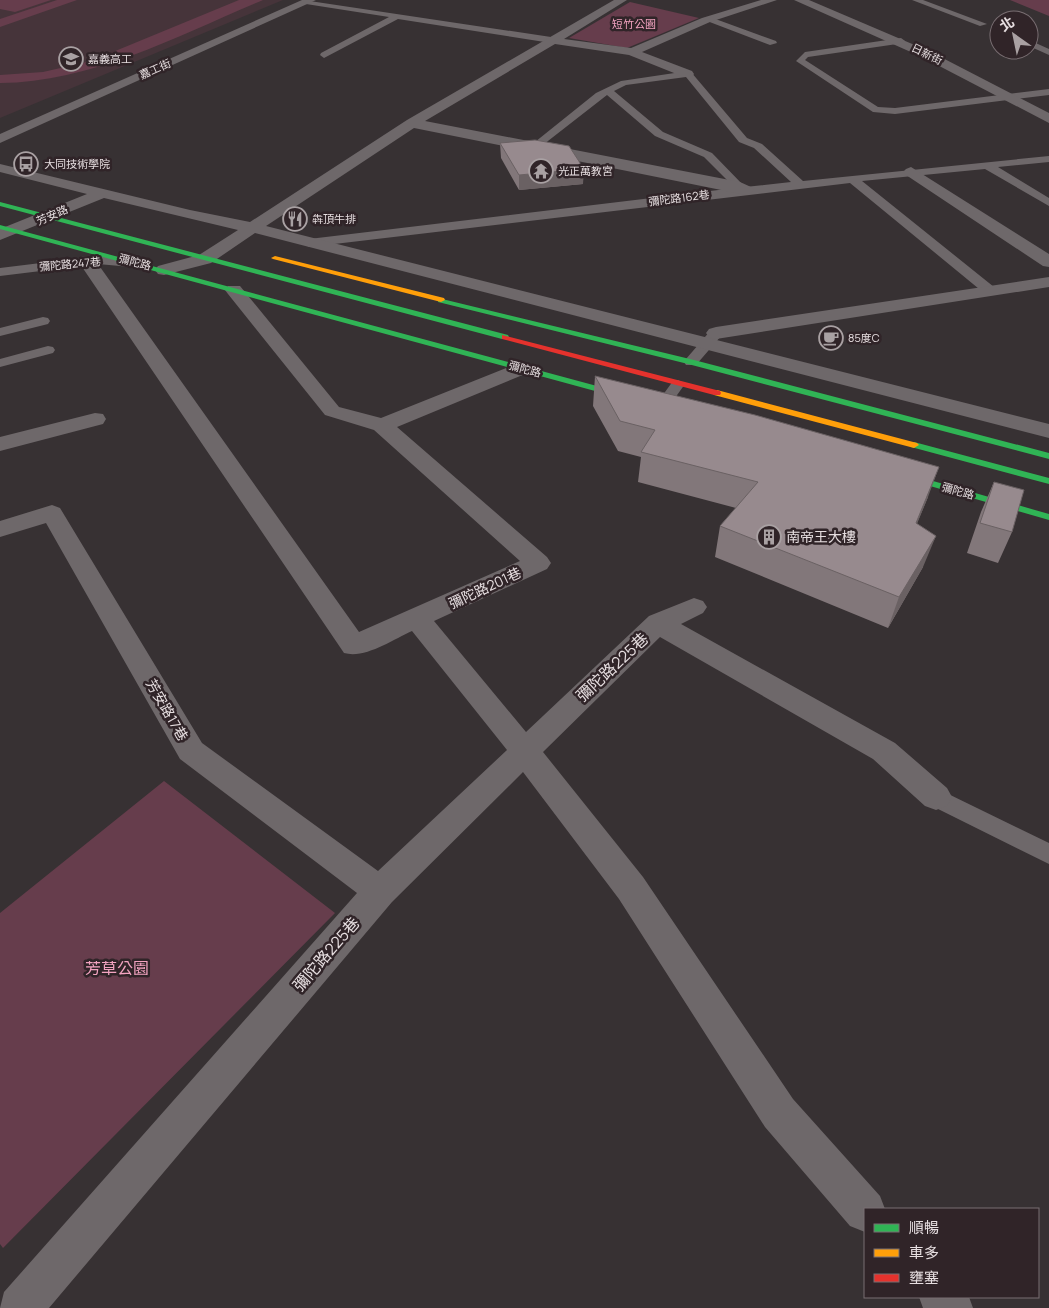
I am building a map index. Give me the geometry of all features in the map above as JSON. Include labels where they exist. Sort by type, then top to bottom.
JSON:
[{"type":"street","points":[[164,270],[205,259],[412,123],[622,0]]},
{"type":"street","points":[[632,52],[710,19],[772,0]]},
{"type":"street","name":"日新街","points":[[799,0],[901,41],[1009,96],[1049,119]]},
{"type":"street","name":"嘉工街","points":[[0,139],[308,1]]},
{"type":"street","points":[[551,40],[632,52],[688,74]]},
{"type":"street","points":[[412,123],[743,189]]},
{"type":"street","points":[[0,168],[213,221],[254,228],[712,338],[1049,431]]},
{"type":"street","points":[[911,172],[1049,262]]},
{"type":"street","name":"芳安路","points":[[5,231],[48,217],[103,193]]},
{"type":"street","points":[[53,200],[93,212]]},
{"type":"street","name":"彌陀路","points":[[0,204],[1049,481]]},
{"type":"street","name":"彌陀路","points":[[5,231],[164,270],[657,405]]},
{"type":"street","points":[[207,241],[246,250]]},
{"type":"street","points":[[265,255],[690,362],[1049,456]]},
{"type":"street","points":[[87,261],[354,646],[417,619],[524,750],[630,888],[779,1113],[864,1210]]},
{"type":"street","points":[[712,338],[989,290],[1049,282]]},
{"type":"street","points":[[234,290],[332,411],[382,425],[524,368]]},
{"type":"street","points":[[0,444],[94,419]]},
{"type":"street","name":"彌陀路201巷","points":[[382,425],[538,563],[417,619]]},
{"type":"street","name":"彌陀路","points":[[888,471],[1049,517]]},
{"type":"street","name":"芳安路17巷","points":[[0,529],[52,513],[191,751],[380,891]]},
{"type":"street","name":"彌陀路225巷","points":[[34,1303],[380,891],[524,750],[658,623],[694,607]]},
{"type":"street","points":[[658,623],[884,751],[936,797]]},
{"type":"street","points":[[942,1298],[950,1308]]},
{"type":"lane","points":[[916,0],[983,24]]},
{"type":"lane","points":[[308,1],[551,40]]},
{"type":"lane","points":[[324,54],[397,16]]},
{"type":"lane","points":[[710,19],[773,43]]},
{"type":"lane","points":[[901,41],[805,55],[800,61],[876,110],[894,111],[1049,92]]},
{"type":"lane","points":[[535,146],[599,95],[624,83],[688,74],[743,140],[758,146],[800,184]]},
{"type":"lane","points":[[608,91],[659,134],[708,155],[743,189]]},
{"type":"lane","name":"彌陀路162巷","points":[[310,242],[743,189],[1049,158]]},
{"type":"lane","points":[[986,165],[1049,203]]},
{"type":"lane","points":[[852,179],[989,290]]},
{"type":"lane","name":"彌陀路247巷","points":[[0,272],[87,261],[141,264]]},
{"type":"lane","points":[[0,332],[43,321]]},
{"type":"lane","points":[[690,362],[712,338]]},
{"type":"lane","points":[[0,363],[48,350]]},
{"type":"lane","points":[[657,405],[678,384]]},
{"type":"lane","points":[[936,797],[1049,854]]},
{"type":"shaded area","name":"嘉義高工","points":[[0,0],[283,0],[0,118]]},
{"type":"green space","points":[[0,0],[51,0],[15,12],[0,9]]},
{"type":"green space","points":[[57,0],[77,0],[0,27],[0,19]]},
{"type":"green space","points":[[239,0],[263,0],[167,41],[102,66],[69,75],[35,81],[0,83],[0,75],[43,72],[91,61]]},
{"type":"green space","points":[[1010,0],[1049,0],[1049,16],[1039,12],[1039,10],[1034,10]]},
{"type":"green space","name":"短竹公園","points":[[630,2],[699,18],[627,48],[569,38]]},
{"type":"green space","name":"芳草公園","points":[[164,781],[335,913],[3,1248],[0,1244],[0,913]]},
{"type":"building","points":[[535,140],[569,146],[584,169],[519,175],[500,143]]},
{"type":"building","points":[[595,376],[755,415],[939,467],[916,523],[936,536],[899,597],[720,526],[758,482],[641,452],[655,430],[620,421]]},
{"type":"building","points":[[994,482],[1024,490],[1012,532],[980,523]]},
{"type":"traffic: fast","points":[[0,204],[505,337]]},
{"type":"traffic: fast","points":[[0,227],[631,398]]},
{"type":"traffic: fast","points":[[441,300],[691,362],[1049,456]]},
{"type":"traffic: fast","points":[[914,445],[1049,481]]},
{"type":"traffic: fast","points":[[898,474],[1049,517]]},
{"type":"traffic: slow","points":[[275,258],[441,300]]},
{"type":"traffic: slow","points":[[717,393],[914,445]]},
{"type":"traffic: jam","points":[[505,337],[717,393]]},
{"type":"place","name":"嘉義高工","points":[[71,59]]},
{"type":"place","name":"大同技術學院","points":[[26,164]]},
{"type":"place","name":"光正萬教宮","points":[[541,171]]},
{"type":"place","name":"犇頂牛排","points":[[295,219]]},
{"type":"place","name":"85度C","points":[[831,338]]},
{"type":"place","name":"南帝王大樓","points":[[769,537]]}]
